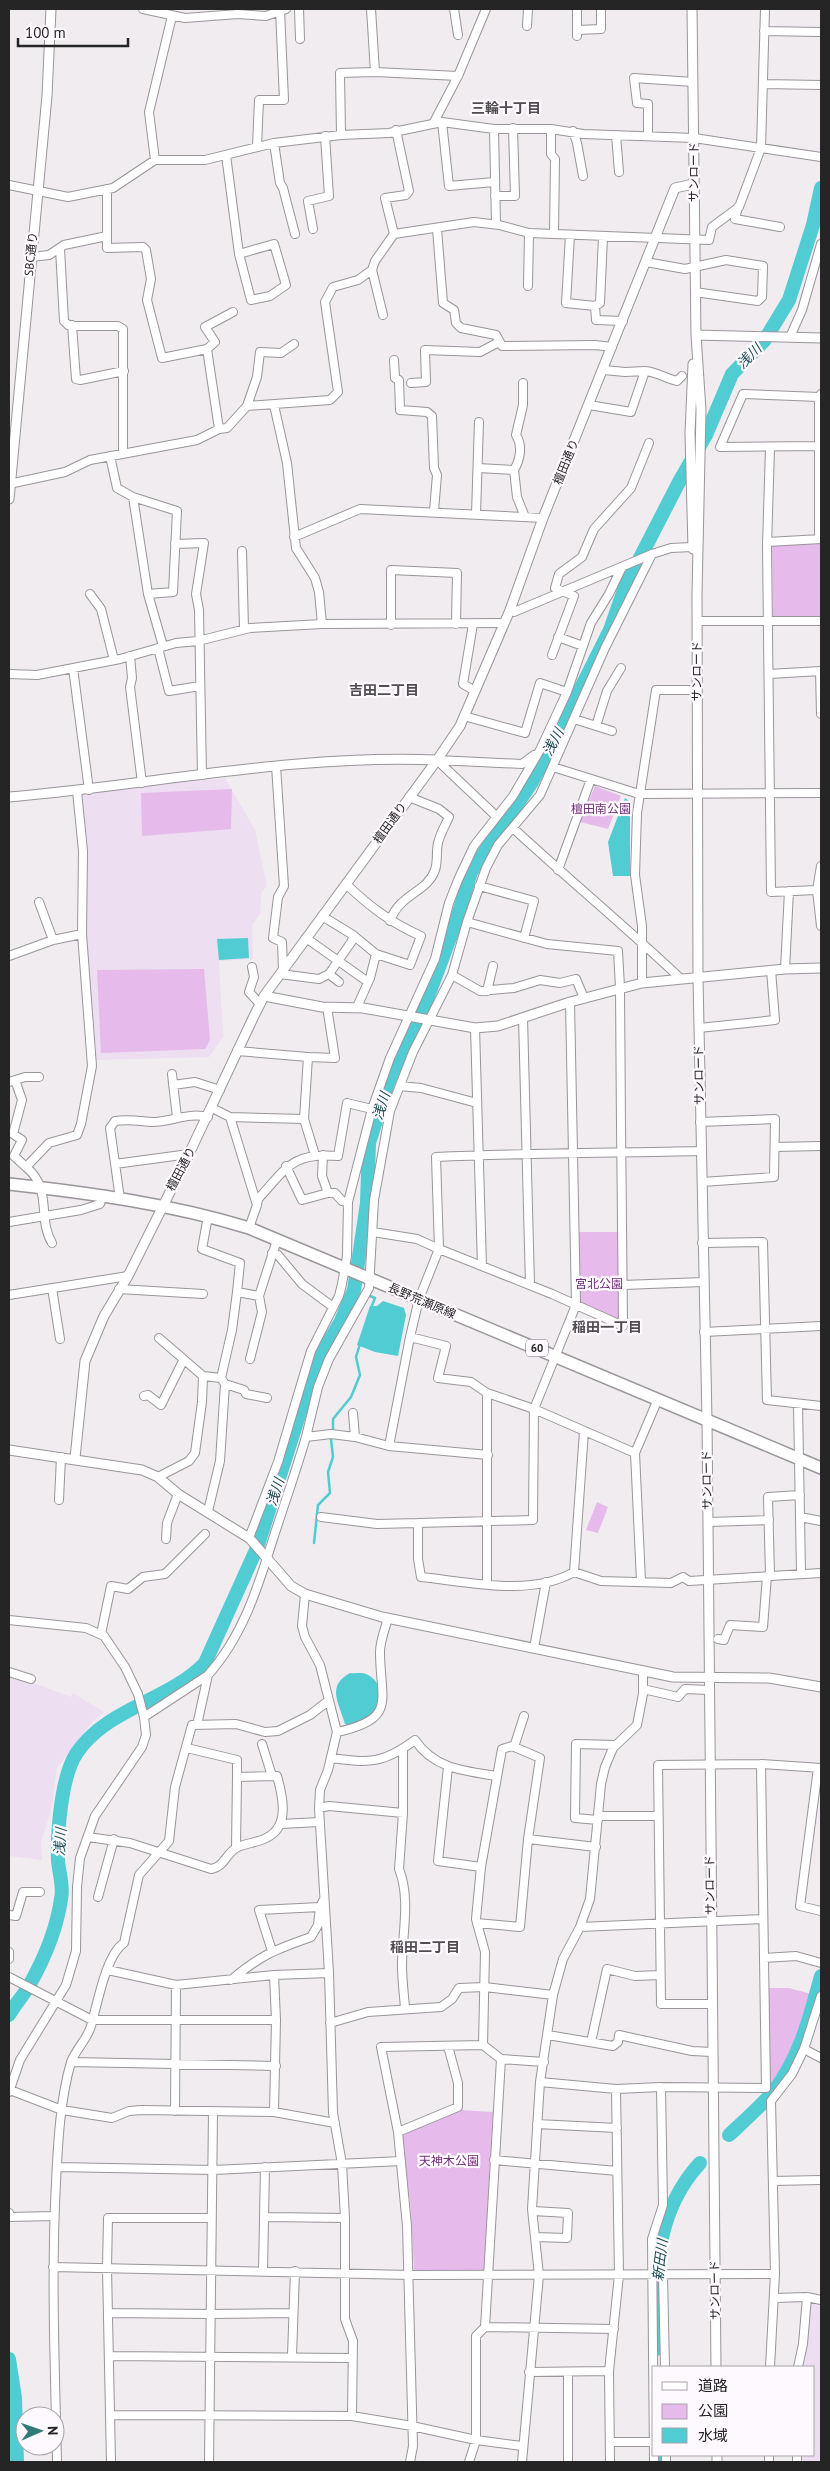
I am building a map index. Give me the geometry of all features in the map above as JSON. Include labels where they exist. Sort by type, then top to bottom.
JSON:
[{"type":"main road","name":"長野荒瀬原線","points":[[9,1184],[162,1206],[208,1216],[249,1228],[821,1468]]},
{"type":"street","name":"SBC通り","points":[[9,499],[47,96],[51,9]]},
{"type":"street","points":[[143,9],[185,18],[238,14],[266,16],[283,10],[284,100],[259,100],[257,146]]},
{"type":"street","points":[[185,9],[185,18]]},
{"type":"street","points":[[299,9],[300,38]]},
{"type":"street","points":[[371,9],[375,72]]},
{"type":"street","points":[[454,9],[458,35]]},
{"type":"street","points":[[486,9],[438,122],[449,186],[494,182]]},
{"type":"street","points":[[527,26],[528,9]]},
{"type":"street","points":[[577,9],[577,33],[601,30],[601,9]]},
{"type":"street","name":"サンロード","points":[[692,9],[694,269],[701,467],[695,547]]},
{"type":"street","points":[[765,9],[761,148],[735,219],[780,226]]},
{"type":"street","points":[[155,160],[149,112],[172,16]]},
{"type":"street","points":[[764,31],[821,32]]},
{"type":"street","points":[[341,135],[340,73],[375,72],[458,76]]},
{"type":"street","points":[[648,136],[648,104],[637,103],[634,78],[693,82]]},
{"type":"street","points":[[763,84],[821,85]]},
{"type":"street","points":[[9,185],[68,197],[113,188],[155,160],[205,160],[274,143],[325,136],[389,133],[438,122],[494,129],[550,129],[616,135],[694,138],[821,156]]},
{"type":"street","points":[[494,196],[515,196],[513,128]]},
{"type":"street","points":[[494,129],[496,224]]},
{"type":"street","points":[[550,129],[551,154],[555,158],[554,234]]},
{"type":"street","points":[[394,234],[385,198],[406,195],[409,191],[396,130]]},
{"type":"street","points":[[573,131],[583,176]]},
{"type":"street","points":[[616,135],[620,172]]},
{"type":"street","points":[[313,229],[308,200],[329,196],[325,136]]},
{"type":"street","points":[[274,143],[280,183],[295,234]]},
{"type":"street","points":[[226,155],[239,254],[251,300],[270,296],[286,285],[274,244],[239,254]]},
{"type":"street","name":"檀田通り","points":[[74,1458],[85,1361],[104,1316],[128,1276],[208,1117],[262,1000],[437,760],[464,716],[510,610],[543,518],[604,370],[675,188],[693,184]]},
{"type":"street","points":[[107,189],[107,248],[143,247],[146,250],[150,278],[147,300],[162,358],[207,349],[215,342],[205,327],[233,312]]},
{"type":"street","points":[[383,315],[372,270],[375,260],[394,234],[474,222],[496,224],[529,233],[654,240],[709,240],[712,227],[738,207]]},
{"type":"street","points":[[437,229],[443,303],[454,310],[456,323],[461,328],[496,335],[502,346],[588,345],[612,347]]},
{"type":"street","points":[[528,286],[529,233]]},
{"type":"street","points":[[570,235],[566,303],[595,306],[600,303],[603,237]]},
{"type":"street","points":[[31,257],[49,255],[72,242],[107,236]]},
{"type":"street","points":[[788,337],[802,310],[821,244]]},
{"type":"street","points":[[60,249],[64,321],[72,325],[118,326],[123,328],[123,454]]},
{"type":"street","points":[[646,262],[685,269],[694,269],[726,260],[762,266],[762,297],[758,301],[695,292]]},
{"type":"street","points":[[247,406],[330,400],[338,392],[325,302],[332,287],[358,280],[372,270]]},
{"type":"street","points":[[595,306],[596,320],[623,320]]},
{"type":"street","points":[[72,325],[76,379],[80,380],[124,371]]},
{"type":"street","points":[[696,335],[821,338]]},
{"type":"street","name":"サンロード","points":[[696,335],[690,433],[690,487],[697,594],[698,978],[707,1420],[708,1764],[716,2366]]},
{"type":"street","points":[[411,383],[426,382],[425,350],[480,352],[499,342]]},
{"type":"street","points":[[9,484],[66,472],[90,460],[197,440],[220,429],[227,428],[247,406],[257,377],[260,352],[281,353],[294,344]]},
{"type":"street","points":[[207,349],[220,429]]},
{"type":"street","points":[[394,360],[395,378],[400,380],[400,410],[427,412],[432,416],[434,468],[437,475],[434,511]]},
{"type":"street","points":[[604,370],[656,372],[666,379],[677,381],[682,376]]},
{"type":"street","points":[[589,405],[631,412],[645,371]]},
{"type":"street","points":[[523,383],[523,405],[516,435],[520,441],[520,460],[514,470],[517,496],[524,517]]},
{"type":"street","points":[[768,542],[820,539],[820,446],[820,396],[744,394],[720,447],[820,446]]},
{"type":"street","points":[[274,405],[287,463],[294,537],[298,552],[315,578],[319,592],[322,624]]},
{"type":"street","points":[[476,514],[479,422]]},
{"type":"street","points":[[552,655],[574,596],[555,588],[559,574],[582,557],[594,528],[631,488],[649,443]]},
{"type":"street","points":[[770,448],[768,542],[771,892],[817,890]]},
{"type":"street","points":[[110,456],[117,488],[133,497],[177,511],[172,592],[148,594]]},
{"type":"street","points":[[478,468],[514,470]]},
{"type":"street","points":[[133,497],[148,594],[169,691],[200,686]]},
{"type":"street","points":[[294,537],[360,509],[434,511],[543,518]]},
{"type":"street","points":[[175,544],[204,543],[196,594],[202,775]]},
{"type":"street","points":[[510,610],[514,612],[649,555],[671,548],[695,547]]},
{"type":"street","points":[[242,551],[244,629]]},
{"type":"street","points":[[144,1715],[208,1675],[236,1638],[266,1557],[306,1437],[318,1387],[329,1358],[369,1288],[374,1200],[390,1111],[413,1052],[452,975],[478,886],[498,845],[540,795],[605,648],[649,555]]},
{"type":"street","points":[[250,1539],[278,1462],[311,1351],[339,1296],[347,1270],[348,1202],[372,1110],[435,959],[449,903],[474,846],[513,796],[540,750],[567,692],[591,623],[624,565]]},
{"type":"street","points":[[391,625],[391,570],[456,572],[456,624]]},
{"type":"street","points":[[90,594],[101,609],[114,660]]},
{"type":"street","points":[[697,621],[821,621]]},
{"type":"street","points":[[9,674],[37,675],[114,660],[161,647],[244,629],[322,624],[504,623]]},
{"type":"street","points":[[473,624],[463,684],[475,691]]},
{"type":"street","points":[[558,637],[583,646]]},
{"type":"street","points":[[130,656],[132,678],[130,687],[142,783]]},
{"type":"street","points":[[73,668],[89,790]]},
{"type":"street","points":[[596,726],[607,691],[620,668]]},
{"type":"street","points":[[769,674],[821,671],[821,714]]},
{"type":"street","points":[[464,716],[525,733],[540,683],[567,692]]},
{"type":"street","points":[[642,983],[642,941],[635,875],[639,794],[656,690],[697,690]]},
{"type":"street","points":[[574,719],[612,731]]},
{"type":"street","points":[[9,797],[89,790],[313,762],[384,758],[522,764],[540,750]]},
{"type":"street","points":[[437,760],[496,816]]},
{"type":"street","points":[[276,766],[284,886],[278,897],[273,938],[282,942],[282,972],[319,979],[330,974],[352,941],[353,935]]},
{"type":"street","points":[[553,766],[639,794],[821,794]]},
{"type":"street","points":[[558,870],[591,779]]},
{"type":"street","points":[[26,1167],[49,1142],[77,1135],[81,1124],[92,1066],[82,934],[83,851],[77,791]]},
{"type":"street","points":[[390,921],[394,909],[409,894],[422,888],[435,870],[438,843],[449,817],[439,809],[409,797]]},
{"type":"street","points":[[513,828],[558,870],[642,941],[681,979]]},
{"type":"street","points":[[821,866],[817,890],[821,926]]},
{"type":"street","points":[[322,916],[353,935],[376,954],[410,965],[421,936],[390,921],[369,907],[346,884]]},
{"type":"street","points":[[478,886],[534,901],[524,938]]},
{"type":"street","points":[[785,969],[789,891]]},
{"type":"street","points":[[39,902],[53,940]]},
{"type":"street","points":[[373,1232],[417,1238],[439,1249],[530,1285],[624,1326],[618,951],[547,944],[467,922]]},
{"type":"street","points":[[9,956],[53,940],[82,934]]},
{"type":"street","points":[[306,938],[368,982]]},
{"type":"street","points":[[357,1008],[368,982],[376,954]]},
{"type":"street","points":[[487,991],[492,966]]},
{"type":"street","points":[[252,967],[254,977],[249,992],[262,1000],[327,1007],[357,1008],[411,1015],[475,1028],[498,1026],[620,987],[642,983],[771,970],[821,968]]},
{"type":"street","points":[[699,1028],[775,1020],[771,970]]},
{"type":"street","points":[[330,974],[339,982]]},
{"type":"street","points":[[452,975],[480,991],[514,988],[540,980],[560,983],[576,979],[584,998]]},
{"type":"street","points":[[321,1517],[377,1524],[533,1520],[534,1410],[576,1305],[570,1002]]},
{"type":"street","points":[[237,1051],[335,1058],[327,1007]]},
{"type":"street","points":[[523,1018],[530,1285]]},
{"type":"street","points":[[475,1028],[482,1266]]},
{"type":"street","points":[[308,1057],[304,1119],[319,1155],[322,1176],[328,1193]]},
{"type":"street","points":[[172,1074],[177,1118]]},
{"type":"street","points":[[39,1077],[12,1081],[22,1100],[13,1134],[22,1140],[14,1156],[38,1176],[52,1243]]},
{"type":"street","points":[[173,1085],[195,1082],[220,1090]]},
{"type":"street","points":[[400,1086],[421,1088],[477,1103]]},
{"type":"street","points":[[249,1228],[258,1199],[286,1166],[319,1155],[338,1156],[343,1116],[347,1103],[372,1110]]},
{"type":"street","points":[[212,1108],[230,1117],[304,1119]]},
{"type":"street","points":[[120,1199],[110,1128],[115,1121],[129,1119],[153,1122],[197,1114],[208,1117]]},
{"type":"street","points":[[230,1117],[257,1205]]},
{"type":"street","points":[[700,1122],[775,1119],[774,1178],[702,1182]]},
{"type":"street","points":[[775,1147],[821,1146]]},
{"type":"street","points":[[389,1446],[419,1300],[439,1249],[436,1157],[701,1151]]},
{"type":"street","points":[[115,1164],[189,1154]]},
{"type":"street","points":[[286,1166],[302,1200],[335,1193],[342,1201],[348,1202]]},
{"type":"street","points":[[9,1222],[81,1210],[100,1204],[102,1197]]},
{"type":"street","points":[[208,1216],[202,1249],[240,1263],[232,1330],[223,1381],[220,1461],[208,1511]]},
{"type":"street","points":[[250,1359],[262,1312],[259,1296],[277,1240]]},
{"type":"street","points":[[702,1243],[763,1242],[767,1400],[821,1406]]},
{"type":"street","points":[[272,1253],[278,1255],[302,1284],[333,1307]]},
{"type":"street","points":[[9,1295],[128,1276]]},
{"type":"street","points":[[623,1285],[703,1282]]},
{"type":"street","points":[[52,1288],[60,1339]]},
{"type":"street","points":[[119,1289],[203,1294]]},
{"type":"street","points":[[237,1292],[259,1296]]},
{"type":"street","points":[[704,1332],[821,1326]]},
{"type":"street","points":[[410,1337],[446,1346],[438,1378],[471,1382],[487,1393],[534,1410],[635,1453]]},
{"type":"street","points":[[159,1338],[183,1361],[203,1376],[223,1381],[244,1390],[246,1394],[267,1398]]},
{"type":"street","points":[[144,1396],[148,1395],[161,1405],[183,1361]]},
{"type":"street","points":[[158,1477],[189,1461],[195,1453],[202,1402],[203,1376]]},
{"type":"street","points":[[487,1393],[488,1584]]},
{"type":"street","points":[[641,1581],[635,1453],[658,1399]]},
{"type":"street","points":[[798,1404],[801,1572]]},
{"type":"street","points":[[353,1413],[355,1437]]},
{"type":"street","points":[[574,1572],[584,1431]]},
{"type":"street","points":[[306,1437],[331,1434],[355,1437],[389,1446],[488,1455]]},
{"type":"street","points":[[9,1450],[74,1458],[142,1470],[158,1477],[178,1494],[250,1539],[291,1586],[305,1594],[388,1618],[643,1672],[673,1677],[769,1678],[821,1687]]},
{"type":"street","points":[[59,1500],[61,1457]]},
{"type":"street","points":[[166,1538],[167,1523],[178,1494]]},
{"type":"street","points":[[718,1639],[724,1640],[730,1625],[763,1627],[769,1576],[768,1497],[800,1496]]},
{"type":"street","points":[[800,1516],[821,1521]]},
{"type":"street","points":[[708,1522],[769,1520]]},
{"type":"street","points":[[418,1523],[418,1558],[421,1577],[523,1586],[560,1580],[574,1572],[601,1581],[671,1583],[683,1577],[689,1581],[801,1572],[821,1573]]},
{"type":"street","points":[[101,1634],[111,1586],[128,1589],[143,1577],[165,1574],[204,1534]]},
{"type":"street","points":[[534,1648],[546,1582]]},
{"type":"street","points":[[305,1594],[302,1626],[305,1637],[320,1665],[328,1701],[336,1720],[337,1732],[331,1758],[320,1790],[319,1822],[329,1974],[335,2123],[342,2164],[345,2218],[347,2272],[345,2319],[353,2340],[352,2416]]},
{"type":"street","points":[[337,1732],[364,1724],[377,1716],[383,1705],[380,1650],[388,1618]]},
{"type":"street","points":[[9,1620],[86,1628],[101,1634],[114,1648],[138,1694],[144,1715],[146,1735],[142,1747],[99,1809],[88,1837],[80,1858],[76,1887],[76,1951],[66,1985],[20,2060],[9,2091],[62,2110],[112,2118],[129,2111],[142,2110],[274,2112],[335,2123]]},
{"type":"street","points":[[9,1672],[31,1679]]},
{"type":"street","points":[[522,2462],[538,2275],[533,2211],[534,2164],[540,2082],[553,1995],[563,1959],[580,1926],[590,1899],[604,1767],[616,1745],[637,1725],[643,1689],[643,1672]]},
{"type":"street","points":[[197,1725],[208,1675]]},
{"type":"street","points":[[643,1689],[678,1697],[685,1689],[708,1690]]},
{"type":"street","points":[[57,2462],[53,2267],[54,2216],[62,2110],[71,2062],[78,2046],[91,2027],[108,1970],[118,1947],[124,1943],[139,1875],[169,1841],[175,1787],[192,1725],[236,1724],[265,1732],[278,1731],[310,1715],[328,1701]]},
{"type":"street","points":[[514,1747],[524,1716]]},
{"type":"street","points":[[331,1758],[359,1762],[384,1760],[403,1750],[415,1740],[423,1752],[448,1767],[497,1776]]},
{"type":"street","points":[[262,1744],[272,1776]]},
{"type":"street","points":[[616,1745],[576,1744],[575,1818],[658,1816]]},
{"type":"street","points":[[477,1923],[520,1927],[528,1839],[540,1758],[514,1747],[502,1749],[481,1867],[477,1923],[485,1952],[483,2045]]},
{"type":"street","points":[[187,1748],[237,1760],[236,1848]]},
{"type":"street","points":[[403,1750],[403,1813],[399,1869],[402,1877],[404,1904],[402,1966],[406,2008]]},
{"type":"street","points":[[540,2082],[616,2089],[661,2087],[766,2088],[761,1764]]},
{"type":"street","points":[[712,2004],[662,2004],[660,1975],[658,1765],[761,1764],[820,1768],[812,1812],[800,1906],[821,1911]]},
{"type":"street","points":[[448,1767],[438,1861],[481,1867]]},
{"type":"street","points":[[237,1777],[277,1776],[282,1797],[281,1824]]},
{"type":"street","points":[[319,1808],[329,1806],[403,1813]]},
{"type":"street","points":[[812,1812],[821,1813]]},
{"type":"street","points":[[88,1837],[114,1839],[161,1852],[211,1870],[218,1868],[236,1848],[266,1838],[281,1824],[319,1822]]},
{"type":"street","points":[[98,1897],[114,1839]]},
{"type":"street","points":[[528,1839],[596,1847]]},
{"type":"street","points":[[9,1916],[16,1916],[23,1892],[40,1892]]},
{"type":"street","points":[[232,1980],[256,1959],[272,1950],[311,1938],[318,1925],[320,1907],[324,1900]]},
{"type":"street","points":[[272,1950],[259,1910],[320,1907]]},
{"type":"street","points":[[580,1926],[763,1919]]},
{"type":"street","points":[[9,1952],[9,1959]]},
{"type":"street","points":[[764,1958],[796,1956],[821,1961]]},
{"type":"street","points":[[591,2042],[607,1969],[635,1976],[660,1975]]},
{"type":"street","points":[[108,1970],[176,1985],[274,1975],[329,1974]]},
{"type":"street","points":[[274,1975],[276,2020],[274,2112]]},
{"type":"street","points":[[10,1979],[92,2020],[276,2020]]},
{"type":"street","points":[[175,2111],[176,1985]]},
{"type":"street","points":[[330,2023],[368,2012],[441,2007],[452,2000],[459,1988],[485,1987],[553,1995]]},
{"type":"street","points":[[770,2366],[775,2274],[772,2101],[792,2074],[804,2049],[821,1996]]},
{"type":"street","points":[[548,2035],[613,2046],[618,2042],[619,2034],[692,2051],[712,2052]]},
{"type":"street","points":[[410,2462],[413,2446],[410,2274],[398,2132],[381,2047],[483,2045],[501,2059],[544,2062]]},
{"type":"street","points":[[398,2132],[458,2107],[458,2083],[448,2046]]},
{"type":"street","points":[[804,2049],[821,2058]]},
{"type":"street","points":[[485,2328],[501,2059]]},
{"type":"street","points":[[71,2062],[276,2066]]},
{"type":"street","points":[[661,2087],[663,2205],[652,2239],[658,2275],[665,2366]]},
{"type":"street","points":[[610,2462],[609,2372],[619,2275],[616,2089]]},
{"type":"street","points":[[209,2462],[213,2112]]},
{"type":"street","points":[[537,2124],[617,2128]]},
{"type":"street","points":[[494,2160],[617,2171]]},
{"type":"street","points":[[57,2167],[212,2170],[400,2161]]},
{"type":"street","points":[[263,2271],[265,2168]]},
{"type":"street","points":[[773,2180],[821,2180]]},
{"type":"street","points":[[533,2211],[568,2213],[567,2238],[535,2237]]},
{"type":"street","points":[[9,2214],[9,2217],[54,2216]]},
{"type":"street","points":[[265,2217],[345,2218]]},
{"type":"street","points":[[111,2462],[108,2356],[108,2218],[211,2218]]},
{"type":"street","points":[[53,2267],[487,2275],[775,2274]]},
{"type":"street","points":[[292,2356],[295,2271]]},
{"type":"street","points":[[656,2366],[658,2275]]},
{"type":"street","points":[[774,2298],[807,2297],[821,2300]]},
{"type":"street","points":[[798,2366],[803,2344],[807,2297]]},
{"type":"street","points":[[108,2313],[211,2314],[294,2312]]},
{"type":"street","points":[[469,2462],[476,2440],[476,2336],[485,2328],[614,2329]]},
{"type":"street","points":[[108,2356],[292,2356],[352,2358]]},
{"type":"street","points":[[529,2372],[609,2372]]},
{"type":"street","points":[[568,2372],[568,2462]]},
{"type":"street","points":[[110,2415],[352,2416],[412,2426],[476,2440],[522,2446]]},
{"type":"street","points":[[610,2442],[652,2442]]},
{"type":"shaded area","points":[[225,778],[255,830],[267,886],[261,893],[260,914],[252,925],[253,959],[219,961],[223,1037],[209,1057],[97,1060],[83,910],[81,792]]},
{"type":"shaded area","points":[[9,1676],[71,1697],[73,1693],[104,1712],[91,1723],[57,1768],[51,1811],[41,1842],[42,1860],[9,1856]]},
{"type":"shaded area","points":[[821,2301],[821,2462],[799,2462],[799,2456],[815,2456],[815,2366],[800,2366],[809,2303]]},
{"type":"green space","points":[[821,542],[821,618],[773,619],[772,545]]},
{"type":"green space","name":"檀田南公園","points":[[595,786],[621,796],[608,829],[580,822]]},
{"type":"green space","points":[[232,789],[231,829],[142,836],[141,793]]},
{"type":"green space","points":[[204,969],[210,1040],[205,1049],[101,1053],[97,970]]},
{"type":"green space","name":"宮北公園","points":[[576,1232],[619,1232],[621,1321],[579,1303]]},
{"type":"green space","points":[[597,1502],[608,1507],[598,1533],[586,1530]]},
{"type":"green space","points":[[766,1988],[789,1988],[811,1994],[793,2044],[768,2091]]},
{"type":"green space","name":"天神木公園","points":[[460,2110],[493,2112],[484,2271],[414,2270],[411,2211],[402,2135]]},
{"type":"water","points":[[625,798],[630,802],[630,876],[613,876],[608,842]]},
{"type":"water","points":[[248,938],[249,958],[219,960],[217,939]]},
{"type":"water","points":[[383,1301],[404,1308],[406,1315],[398,1356],[375,1352],[357,1345],[370,1306],[377,1306]]},
{"type":"water","points":[[350,1673],[366,1674],[375,1680],[379,1688],[377,1706],[372,1715],[355,1725],[345,1724],[336,1695],[338,1684]]},
{"type":"waterway","name":"浅川","points":[[9,2015],[28,1988],[45,1954],[56,1921],[62,1890],[58,1861],[59,1821],[63,1791],[71,1764],[76,1754],[89,1738],[104,1726],[174,1687],[205,1663],[257,1548],[315,1365],[341,1321],[354,1290],[367,1203],[369,1143],[388,1083],[423,1010],[457,919],[471,872],[532,782],[557,736],[610,630],[625,587],[679,482],[706,435],[732,374],[764,341],[789,300],[813,225],[821,188]]},
{"type":"waterway","points":[[370,1296],[375,1298],[371,1308]]},
{"type":"waterway","points":[[333,1431],[333,1419],[351,1397],[360,1375],[356,1357],[360,1344]]},
{"type":"waterway","points":[[314,1543],[318,1505],[330,1493],[328,1472],[333,1457],[331,1439]]},
{"type":"waterway","name":"新田川","points":[[729,2135],[757,2109],[782,2079],[803,2036],[821,1976]]},
{"type":"waterway","name":"新田川","points":[[656,2349],[657,2274],[664,2228],[672,2206],[684,2184],[700,2163]]},
{"type":"waterway","name":"浅川","points":[[9,2359],[15,2398],[17,2462]]},
{"type":"waterway","name":"新田川","points":[[660,2456],[660,2462]]},
{"type":"district","name":"三輪十丁目","points":[[506,108]]},
{"type":"district","name":"吉田二丁目","points":[[384,690]]},
{"type":"district","name":"稲田一丁目","points":[[607,1327]]},
{"type":"district","name":"稲田二丁目","points":[[425,1947]]}]
